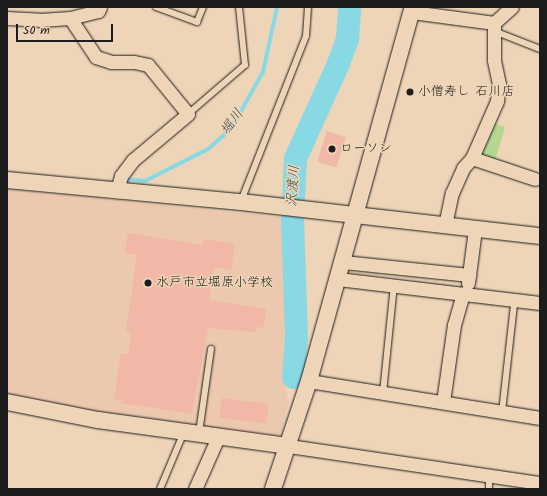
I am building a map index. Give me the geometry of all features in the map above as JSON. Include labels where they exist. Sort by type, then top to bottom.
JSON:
[{"type":"street","points":[[7,18],[40,20],[70,18],[98,11],[100,7]]},
{"type":"street","points":[[445,225],[452,193],[463,168],[472,158],[497,101],[499,84],[494,60],[494,27],[512,7]]},
{"type":"street","points":[[273,489],[289,446],[309,381],[356,216],[412,9],[494,27]]},
{"type":"street","points":[[70,18],[96,57],[112,62],[134,62],[148,65],[188,114],[133,160],[121,176],[117,191]]},
{"type":"street","points":[[472,158],[535,179]]},
{"type":"street","points":[[7,180],[241,202],[540,236]]},
{"type":"street","points":[[443,402],[454,325],[465,293],[469,275],[475,229]]},
{"type":"street","points":[[343,262],[469,275]]},
{"type":"street","points":[[338,279],[394,284],[540,303]]},
{"type":"street","points":[[309,381],[540,418]]},
{"type":"street","points":[[7,402],[98,420],[289,446],[540,483]]},
{"type":"street","points":[[195,489],[218,437]]},
{"type":"lane","points":[[156,7],[197,22],[203,7]]},
{"type":"lane","points":[[188,114],[245,65],[239,7]]},
{"type":"lane","points":[[241,202],[306,36],[308,7]]},
{"type":"lane","points":[[494,27],[540,49]]},
{"type":"lane","points":[[383,393],[394,284]]},
{"type":"lane","points":[[502,412],[514,305]]},
{"type":"lane","points":[[160,489],[192,434],[211,349]]},
{"type":"lane","points":[[489,476],[489,489]]},
{"type":"shaded area","name":"水戸市立堀原小学校","points":[[7,189],[281,217],[282,233],[289,234],[288,332],[284,333],[283,377],[289,402],[280,436],[96,411],[7,394]]},
{"type":"green space","points":[[493,123],[505,127],[495,162],[480,157]]},
{"type":"building","name":"ローソン","points":[[327,131],[346,137],[336,168],[317,161]]},
{"type":"building","points":[[128,233],[203,245],[203,239],[235,244],[231,270],[214,267],[209,300],[266,309],[263,328],[256,327],[255,332],[208,328],[192,414],[121,403],[121,400],[114,399],[121,353],[128,354],[131,332],[126,331],[137,255],[125,253]]},
{"type":"building","points":[[222,398],[269,404],[266,424],[220,418]]},
{"type":"waterway","name":"堀川","points":[[125,179],[145,181],[208,149],[224,135],[235,122],[263,72],[277,7]]},
{"type":"waterway","name":"沢渡川","points":[[293,377],[296,338],[292,218],[295,158],[338,63],[347,38],[349,7]]},
{"type":"place","name":"小僧寿し 石川店","points":[[410,92]]},
{"type":"place","name":"ローソン","points":[[332,149]]},
{"type":"place","name":"水戸市立堀原小学校","points":[[148,283]]}]
